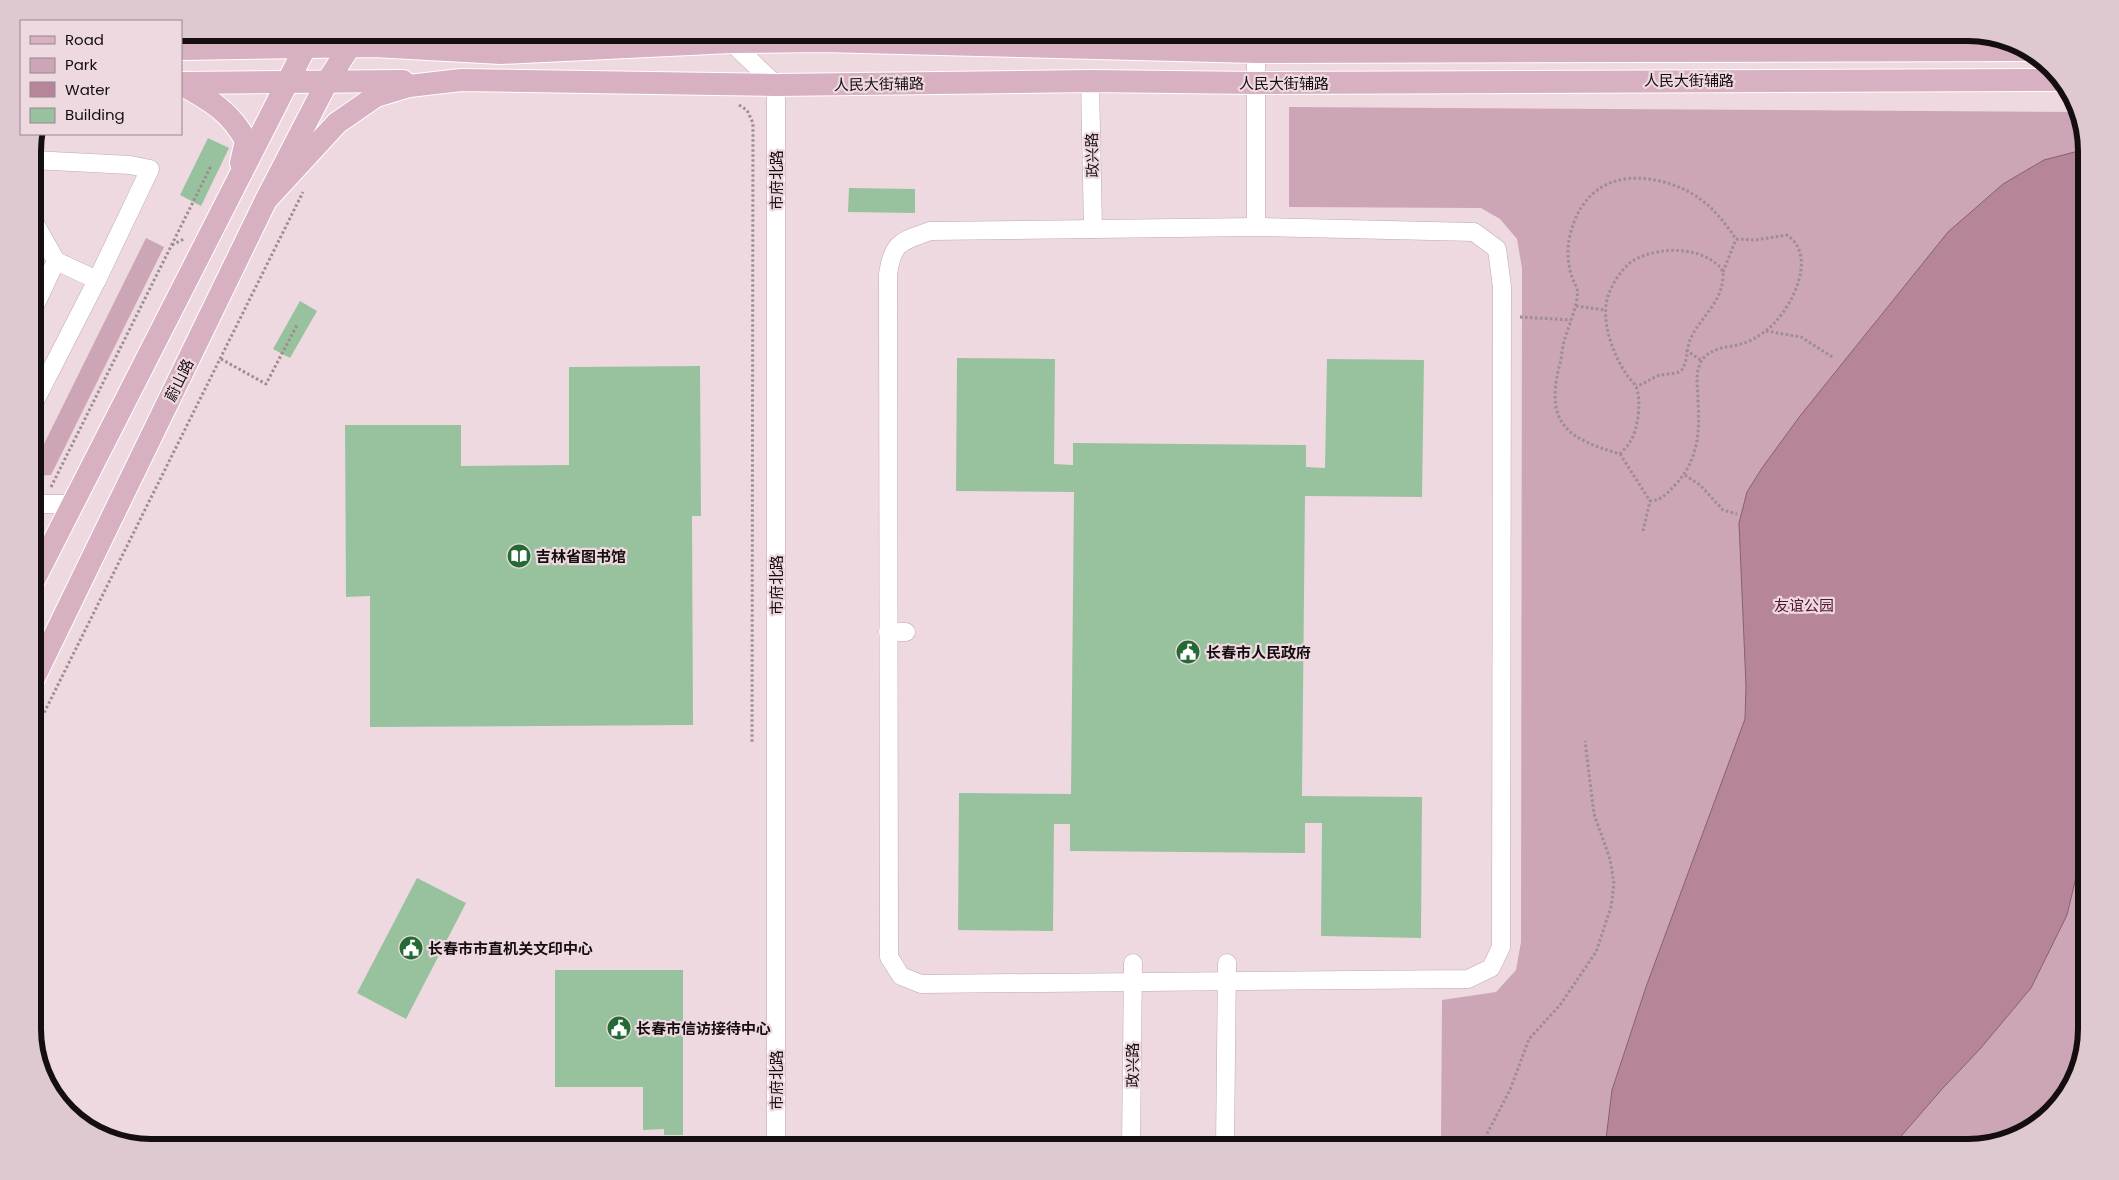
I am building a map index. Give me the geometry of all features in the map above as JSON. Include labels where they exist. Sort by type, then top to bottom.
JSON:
[{"type":"main road","points":[[182,49],[308,41]]},
{"type":"main road","points":[[41,566],[308,41]]},
{"type":"main road","name":"蔚山路","points":[[41,664],[266,200],[327,82],[353,41]]},
{"type":"main road","points":[[365,41],[501,53],[731,42],[822,41],[1256,42],[2009,50]]},
{"type":"main road","points":[[182,83],[461,80]]},
{"type":"main road","points":[[266,200],[336,123],[376,96],[409,86],[461,80]]},
{"type":"main road","name":"人民大街辅路","points":[[461,80],[776,85],[1090,81],[1256,83],[2052,80]]},
{"type":"main road","points":[[182,84],[211,101],[237,123],[246,141],[234,189]]},
{"type":"street","points":[[731,42],[776,85]]},
{"type":"street","points":[[1256,42],[1256,227]]},
{"type":"street","name":"政兴路","points":[[1090,81],[1093,229]]},
{"type":"street","name":"市府北路","points":[[776,85],[776,1139]]},
{"type":"street","points":[[41,160],[130,165],[150,169],[97,280],[41,389]]},
{"type":"street","points":[[1256,227],[1474,232],[1497,250],[1502,287],[1501,947],[1491,968],[1468,979],[1228,983],[921,984],[901,976],[889,957],[888,274],[891,254],[901,242],[930,232],[1093,229],[1179,236],[1256,227]]},
{"type":"street","points":[[41,234],[56,260],[97,280]]},
{"type":"street","points":[[41,293],[56,260]]},
{"type":"street","points":[[41,504],[72,504]]},
{"type":"street","points":[[888,632],[906,632]]},
{"type":"street","name":"政兴路","points":[[1131,1139],[1133,963]]},
{"type":"street","points":[[1226,1139],[1227,963]]},
{"type":"path","points":[[735,103],[747,110],[753,123],[752,744]]},
{"type":"path","points":[[41,498],[172,246],[211,166]]},
{"type":"path","points":[[1643,531],[1650,501],[1620,454],[1578,439],[1572,434],[1558,416],[1554,397],[1564,339],[1572,320],[1578,287],[1572,278],[1568,259],[1569,241],[1583,206],[1600,186],[1615,180],[1649,178],[1676,186],[1704,202],[1736,239],[1754,240],[1787,235],[1796,241],[1800,270],[1793,297],[1787,309],[1765,331],[1743,344],[1720,348],[1709,353],[1702,361],[1696,383],[1698,438],[1685,475],[1666,495],[1659,500],[1650,501]]},
{"type":"path","points":[[41,719],[307,184]]},
{"type":"path","points":[[172,246],[188,237]]},
{"type":"path","points":[[1636,386],[1644,385],[1660,376],[1679,372],[1683,367],[1690,339],[1717,302],[1723,272],[1736,239]]},
{"type":"path","points":[[1620,454],[1631,441],[1635,428],[1638,398],[1636,386],[1626,374],[1612,345],[1604,310],[1608,295],[1617,278],[1626,266],[1637,258],[1665,251],[1696,252],[1720,266],[1723,272]]},
{"type":"path","points":[[1575,306],[1604,310]]},
{"type":"path","points":[[1502,317],[1572,320]]},
{"type":"path","points":[[221,359],[266,384],[297,325]]},
{"type":"path","points":[[1765,331],[1801,337],[1834,358]]},
{"type":"path","points":[[1686,350],[1702,361]]},
{"type":"path","points":[[1685,475],[1700,485],[1723,510],[1737,514]]},
{"type":"path","points":[[1485,1139],[1510,1090],[1529,1039],[1560,1005],[1596,952],[1611,907],[1614,884],[1610,859],[1594,814],[1585,741]]},
{"type":"green space","name":"友谊公园","points":[[1289,107],[2070,112],[2078,144],[2078,1029],[2074,1057],[2069,1071],[2063,1084],[2046,1107],[2023,1124],[2010,1130],[1982,1138],[1968,1139],[1441,1139],[1442,1000],[1496,992],[1516,970],[1521,942],[1522,268],[1517,239],[1500,219],[1481,208],[1289,207]]},
{"type":"green space","points":[[146,238],[164,247],[51,475],[41,476],[41,450]]},
{"type":"water","points":[[2078,151],[2078,869],[2067,915],[2031,988],[1980,1049],[1899,1139],[1606,1139],[1612,1090],[1646,987],[1745,719],[1746,686],[1739,523],[1747,492],[1800,416],[1948,232],[2003,184],[2044,160]]},
{"type":"building","points":[[208,138],[229,148],[201,206],[180,195]]},
{"type":"building","points":[[849,188],[915,189],[915,213],[848,212]]},
{"type":"building","points":[[300,301],[317,311],[290,358],[273,349]]},
{"type":"building","name":"长春市人民政府","points":[[957,358],[1055,359],[1054,464],[1073,465],[1073,443],[1306,445],[1306,467],[1325,468],[1327,359],[1424,360],[1422,497],[1305,496],[1302,796],[1422,797],[1421,938],[1321,936],[1322,823],[1305,823],[1305,853],[1070,851],[1070,824],[1054,824],[1053,931],[958,930],[959,793],[1071,794],[1074,492],[956,491]]},
{"type":"building","name":"吉林省图书馆","points":[[700,366],[701,516],[692,516],[693,725],[370,727],[370,596],[346,597],[345,425],[461,425],[461,466],[569,465],[569,367]]},
{"type":"building","name":"长春市市直机关文印中心","points":[[417,878],[466,903],[406,1019],[357,993]]},
{"type":"building","name":"长春市信访接待中心","points":[[555,970],[683,970],[683,1135],[664,1135],[664,1129],[643,1130],[643,1087],[555,1087]]},
{"type":"place","name":"吉林省图书馆","points":[[519,556]]},
{"type":"place","name":"长春市人民政府","points":[[1188,652]]},
{"type":"place","name":"长春市市直机关文印中心","points":[[411,948]]},
{"type":"place","name":"长春市信访接待中心","points":[[619,1028]]}]
